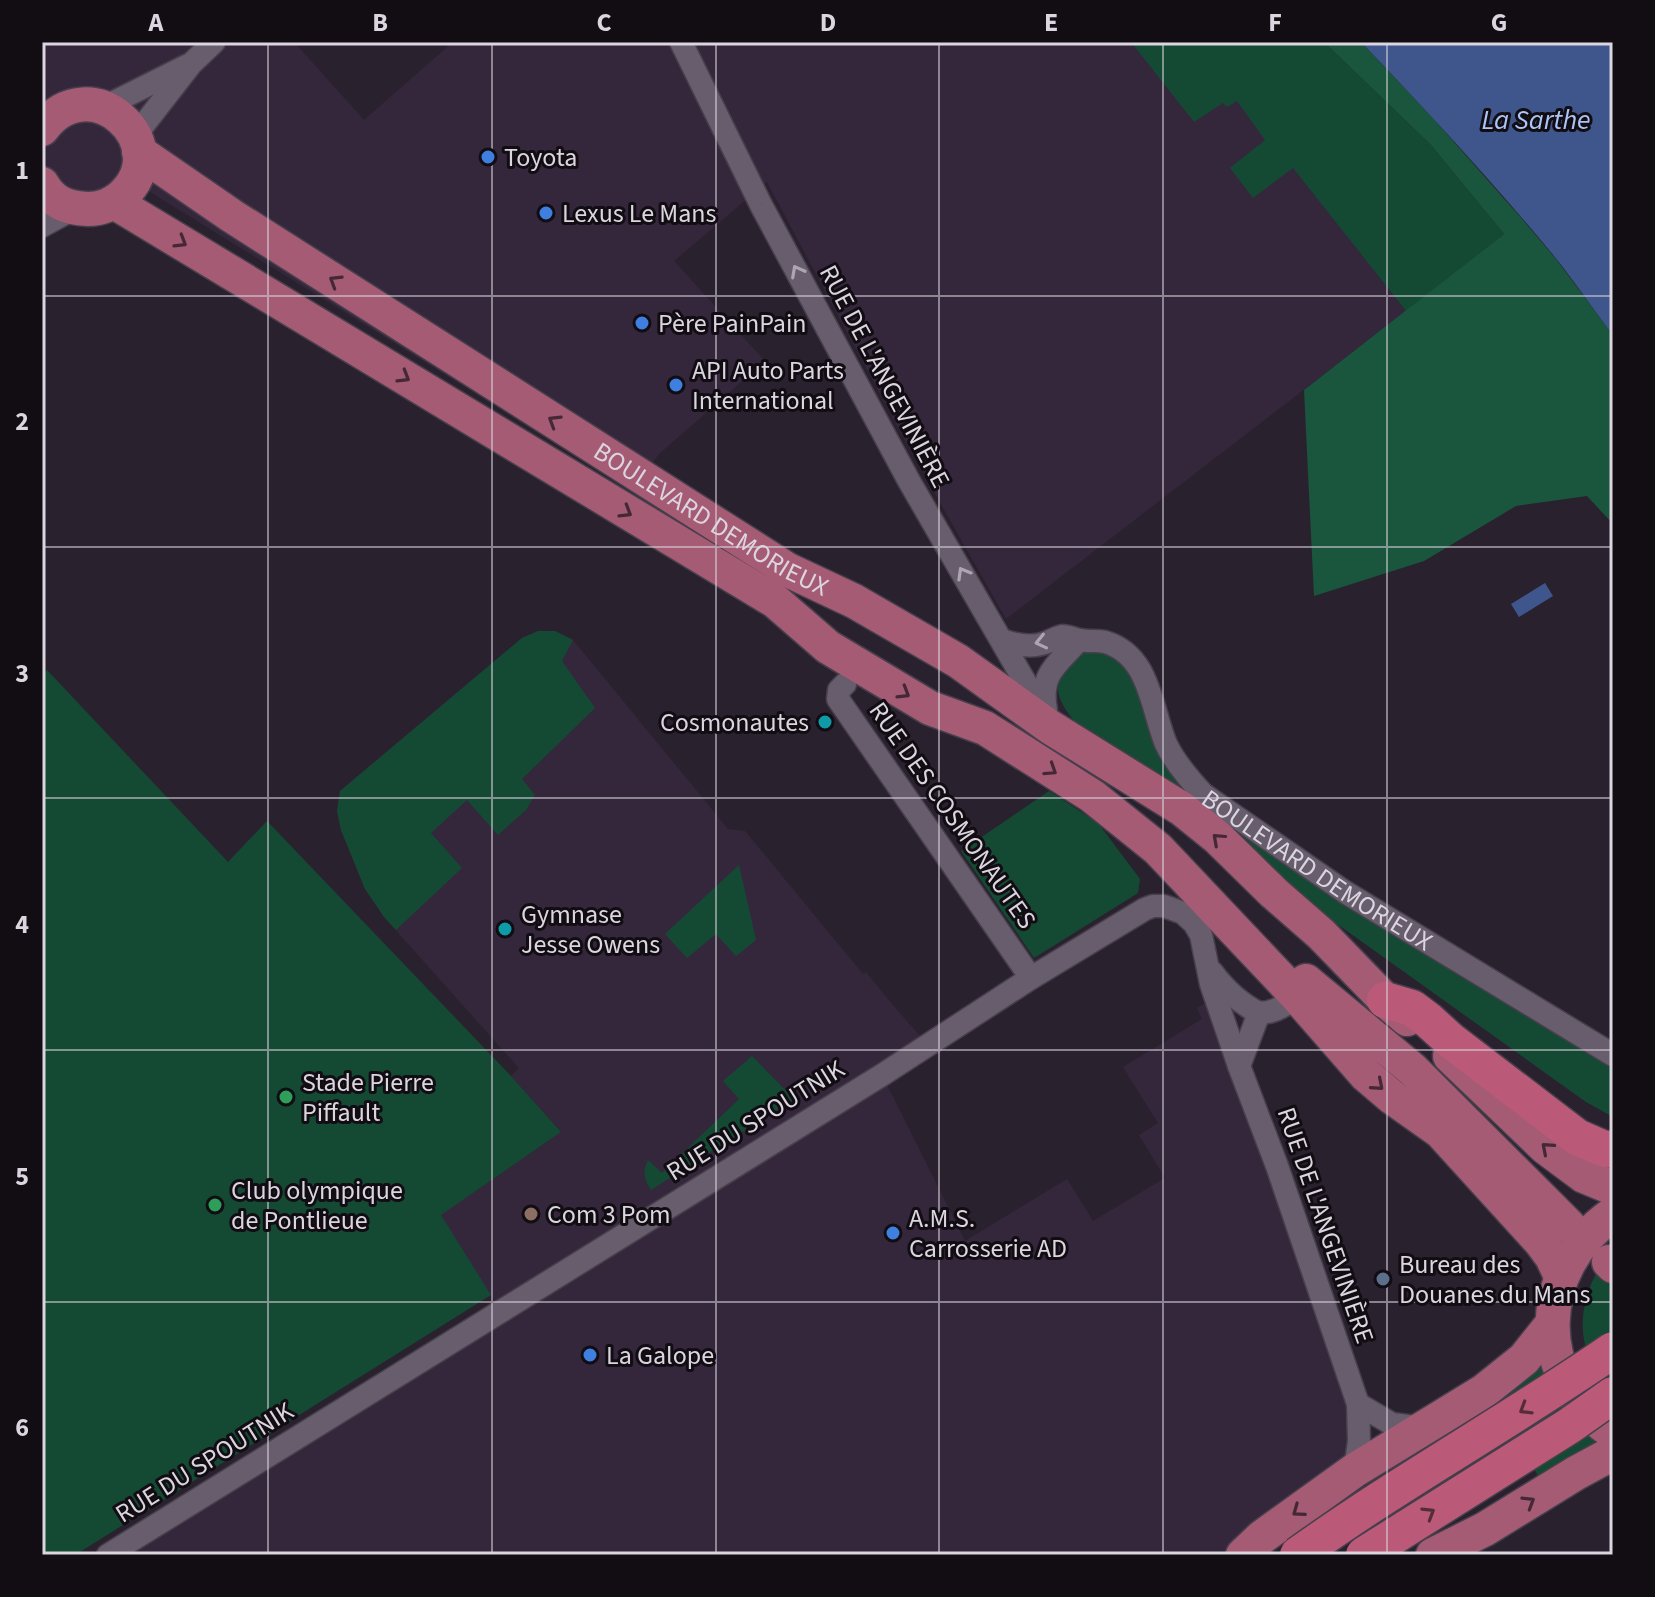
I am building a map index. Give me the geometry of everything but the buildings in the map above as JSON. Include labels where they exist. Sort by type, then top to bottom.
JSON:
[{"type":"highway","points":[[1385,1000],[1412,1008],[1577,1137],[1613,1150]]},
{"type":"highway","points":[[1298,1555],[1613,1350]]},
{"type":"highway","points":[[1364,1555],[1613,1395]]},
{"type":"main road","points":[[50,113],[81,104],[104,107]]},
{"type":"main road","name":"BOULEVARD DEMORIEUX","points":[[104,107],[126,121],[137,144],[232,216],[788,570],[854,601],[1047,713],[1198,821],[1274,893]]},
{"type":"main road","points":[[42,184],[48,195],[61,204],[75,208],[95,209],[114,202],[134,181],[139,167],[137,144]]},
{"type":"main road","name":"BOULEVARD DEMORIEUX","points":[[114,202],[775,601],[828,647],[930,708],[985,728],[1092,796],[1158,849],[1304,990]]},
{"type":"main road","points":[[1274,893],[1545,1147],[1584,1176],[1613,1188]]},
{"type":"main road","points":[[1274,893],[1312,941],[1357,988],[1412,1069]]},
{"type":"main road","points":[[1304,990],[1344,1050],[1366,1075],[1441,1132],[1541,1242],[1561,1276]]},
{"type":"main road","points":[[1304,990],[1412,1069],[1569,1226]]},
{"type":"main road","points":[[1613,1214],[1577,1247],[1561,1276],[1554,1300],[1552,1324],[1555,1350],[1566,1381],[1585,1408],[1613,1432]]},
{"type":"main road","points":[[1243,1555],[1262,1537],[1355,1470],[1484,1391],[1524,1359],[1552,1324]]},
{"type":"main road","points":[[1435,1554],[1485,1529],[1613,1453]]},
{"type":"street","points":[[137,144],[191,64],[214,42]]},
{"type":"street","name":"RUE DE L'ANGEVINIÈRE","points":[[681,42],[761,205],[902,468],[1028,687],[1047,713]]},
{"type":"street","points":[[104,107],[191,64]]},
{"type":"street","points":[[42,226],[75,208]]},
{"type":"street","name":"BOULEVARD DEMORIEUX","points":[[1002,640],[1015,644],[1043,644],[1064,636],[1103,641],[1116,646],[1133,659],[1145,679],[1167,745],[1189,779],[1203,794],[1345,892],[1613,1055]]},
{"type":"street","points":[[1047,713],[1045,683],[1054,666],[1079,640]]},
{"type":"street","name":"RUE DES COSMONAUTES","points":[[845,684],[839,690],[838,699],[1031,978]]},
{"type":"street","name":"RUE DE L'ANGEVINIÈRE","points":[[1145,909],[1164,906],[1183,913],[1201,935],[1213,990],[1358,1404],[1359,1441],[1355,1470]]},
{"type":"street","name":"RUE DU SPOUTNIK","points":[[108,1555],[1145,909]]},
{"type":"street","name":"RUE DE L'ANGEVINIÈRE","points":[[1208,966],[1235,997],[1259,1013]]},
{"type":"street","points":[[1239,1066],[1259,1013],[1274,1011],[1304,990]]},
{"type":"street","points":[[1358,1404],[1392,1424],[1423,1428]]},
{"type":"shaded area","points":[[42,42],[294,42],[364,120],[453,42],[1324,42],[1293,167],[1406,311],[1006,619],[904,439],[767,182],[674,261],[765,361],[659,454],[632,490],[134,182],[114,202],[42,184]]},
{"type":"shaded area","points":[[538,631],[555,631],[573,640],[728,829],[745,831],[863,974],[866,972],[928,1045],[882,1075],[965,1241],[1067,1179],[1093,1221],[1165,1178],[1139,1135],[1158,1123],[1123,1067],[1202,1019],[1197,1008],[1216,997],[1358,1404],[1358,1458],[1243,1555],[108,1555],[501,1311],[440,1215],[560,1131],[511,1076],[519,1068],[384,917],[365,889],[341,830],[337,811],[340,791],[522,638]]},
{"type":"green space","points":[[1131,42],[1324,42],[1431,145],[1504,234],[1406,311],[1293,168],[1253,198],[1230,168],[1265,140],[1237,101],[1227,107],[1223,103],[1194,122]]},
{"type":"green space","points":[[1324,42],[1361,42],[1523,220],[1613,335],[1613,524],[1587,496],[1516,506],[1424,561],[1314,596],[1304,390],[1504,234],[1431,145]]},
{"type":"green space","points":[[538,631],[555,631],[573,640],[562,661],[595,708],[522,779],[535,795],[526,810],[498,835],[467,800],[431,833],[462,868],[396,930],[365,889],[341,830],[337,811],[340,791],[522,638]]},
{"type":"green space","points":[[1116,646],[1189,779],[1613,1054],[1613,1117],[1586,1102],[1340,926],[1284,890],[1088,737],[1062,704],[1059,681],[1070,650]]},
{"type":"green space","name":"Stade Pierre Piffault","points":[[47,670],[228,862],[267,821],[561,1132],[441,1215],[491,1295],[75,1555],[42,1555],[42,675]]},
{"type":"green space","points":[[1049,791],[1098,823],[1140,879],[1138,893],[1034,958],[961,851]]},
{"type":"green space","points":[[739,865],[756,940],[736,956],[716,934],[687,958],[665,934]]},
{"type":"green space","points":[[752,1056],[794,1099],[651,1190],[645,1175],[648,1160],[662,1173],[739,1099],[723,1081]]},
{"type":"green space","points":[[1598,1270],[1613,1283],[1613,1396],[1593,1367],[1583,1336],[1585,1303]]},
{"type":"green space","points":[[1542,1351],[1604,1442],[1541,1480],[1487,1396]]},
{"type":"water","name":"La Sarthe","points":[[1361,42],[1613,42],[1613,335],[1562,266],[1507,201]]},
{"type":"water","points":[[1545,583],[1553,596],[1519,617],[1511,604]]},
{"type":"place","name":"Toyota","points":[[488,157]]},
{"type":"place","name":"Lexus Le Mans","points":[[546,213]]},
{"type":"place","name":"Père PainPain","points":[[642,323]]},
{"type":"place","name":"API Auto Parts International","points":[[676,385]]},
{"type":"place","name":"Cosmonautes","points":[[825,722]]},
{"type":"place","name":"Gymnase Jesse Owens","points":[[505,929]]},
{"type":"place","name":"Stade Pierre Piffault","points":[[286,1097]]},
{"type":"place","name":"Club olympique de Pontlieue","points":[[215,1205]]},
{"type":"place","name":"Com 3 Pom","points":[[531,1214]]},
{"type":"place","name":"A.M.S. Carrosserie AD","points":[[893,1233]]},
{"type":"place","name":"Bureau des Douanes du Mans","points":[[1383,1279]]},
{"type":"place","name":"La Galope","points":[[590,1355]]}]
